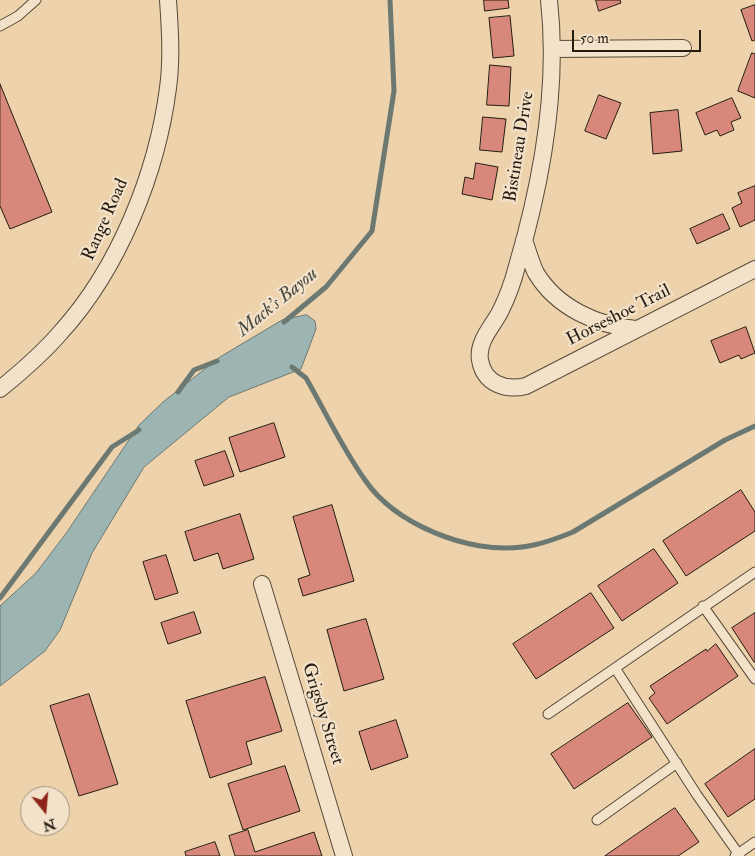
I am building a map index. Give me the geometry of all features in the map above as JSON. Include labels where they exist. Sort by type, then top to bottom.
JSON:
[{"type":"street","name":"Range Road","points":[[0,390],[62,332],[103,276],[136,210],[158,144],[168,86],[170,29],[168,0]]},
{"type":"street","name":"Bistineau Drive","points":[[499,386],[490,380],[484,371],[480,361],[480,352],[482,344],[509,291],[524,240],[547,126],[552,48],[549,0]]},
{"type":"street","points":[[552,48],[683,48]]},
{"type":"street","points":[[524,240],[537,273],[555,294],[567,304],[590,318],[605,324],[636,329]]},
{"type":"street","name":"Horseshoe Trail","points":[[499,386],[515,389],[526,386],[755,270]]},
{"type":"street","name":"Grigsby Street","points":[[262,584],[344,856]]},
{"type":"lane","points":[[0,26],[18,16],[36,0]]},
{"type":"lane","points":[[548,714],[755,572]]},
{"type":"lane","points":[[703,606],[755,679]]},
{"type":"lane","points":[[615,668],[738,855],[755,842]]},
{"type":"lane","points":[[597,820],[678,763]]},
{"type":"water","points":[[307,315],[315,321],[316,329],[301,369],[229,397],[144,467],[92,553],[60,630],[45,651],[0,686],[0,606],[36,573],[67,532],[139,425],[163,402],[220,357],[282,320]]},
{"type":"building","points":[[484,0],[508,0],[509,8],[485,11]]},
{"type":"building","points":[[596,0],[620,0],[621,3],[599,11]]},
{"type":"building","points":[[755,5],[755,40],[752,41],[741,10]]},
{"type":"building","points":[[510,16],[514,56],[493,58],[489,18]]},
{"type":"building","points":[[752,53],[755,54],[755,98],[738,91]]},
{"type":"building","points":[[490,65],[511,67],[509,106],[487,105]]},
{"type":"building","points":[[0,84],[52,212],[10,229],[0,206]]},
{"type":"building","points":[[599,95],[621,103],[606,139],[585,131]]},
{"type":"building","points":[[732,98],[741,118],[731,122],[734,130],[720,136],[717,130],[705,135],[696,113]]},
{"type":"building","points":[[678,110],[682,151],[653,154],[650,113]]},
{"type":"building","points":[[483,117],[506,119],[502,152],[480,150]]},
{"type":"building","points":[[476,163],[498,167],[492,200],[462,194],[465,177],[473,179]]},
{"type":"building","points":[[755,186],[755,220],[740,227],[732,208],[742,203],[738,193]]},
{"type":"building","points":[[723,214],[730,229],[697,244],[690,229]]},
{"type":"building","points":[[746,327],[755,353],[741,359],[739,355],[720,363],[711,341]]},
{"type":"building","points":[[274,423],[285,457],[240,472],[229,438]]},
{"type":"building","points":[[225,451],[234,476],[204,486],[195,461]]},
{"type":"building","points":[[741,490],[755,512],[755,531],[686,576],[663,541]]},
{"type":"building","points":[[332,505],[354,581],[303,596],[298,579],[310,575],[293,517]]},
{"type":"building","points":[[240,514],[254,559],[223,569],[218,553],[194,561],[185,532]]},
{"type":"building","points":[[654,549],[678,583],[622,621],[598,586]]},
{"type":"building","points":[[166,555],[178,593],[155,600],[143,562]]},
{"type":"building","points":[[591,593],[614,628],[536,679],[513,644]]},
{"type":"building","points":[[194,612],[201,633],[168,644],[161,623]]},
{"type":"building","points":[[755,613],[755,662],[754,662],[732,628]]},
{"type":"building","points":[[366,619],[384,679],[344,691],[327,630]]},
{"type":"building","points":[[716,644],[738,676],[667,724],[649,698],[655,693],[650,686]]},
{"type":"building","points":[[265,677],[282,731],[246,742],[252,764],[210,778],[186,701]]},
{"type":"building","points":[[89,694],[118,784],[79,796],[50,706]]},
{"type":"building","points":[[628,703],[652,737],[574,789],[551,754]]},
{"type":"building","points":[[396,720],[408,757],[371,770],[359,732]]},
{"type":"building","points":[[755,749],[755,799],[728,817],[705,784]]},
{"type":"building","points":[[285,766],[300,811],[243,830],[228,784]]},
{"type":"building","points":[[675,808],[699,842],[678,856],[605,856]]},
{"type":"building","points":[[248,830],[255,852],[314,832],[322,856],[235,856],[229,836]]},
{"type":"building","points":[[215,842],[220,856],[186,856],[185,852]]},
{"type":"waterway","name":"Mack's Bayou","points":[[284,322],[326,287],[372,231],[394,91],[390,0]]},
{"type":"waterway","name":"Mack's Bayou","points":[[178,392],[194,370],[217,361]]},
{"type":"waterway","points":[[292,367],[306,378],[349,455],[378,496],[395,510],[434,533],[479,546],[501,548],[529,546],[573,532],[725,440],[755,426]]},
{"type":"waterway","name":"Mack's Bayou","points":[[0,598],[112,447],[139,430]]}]
